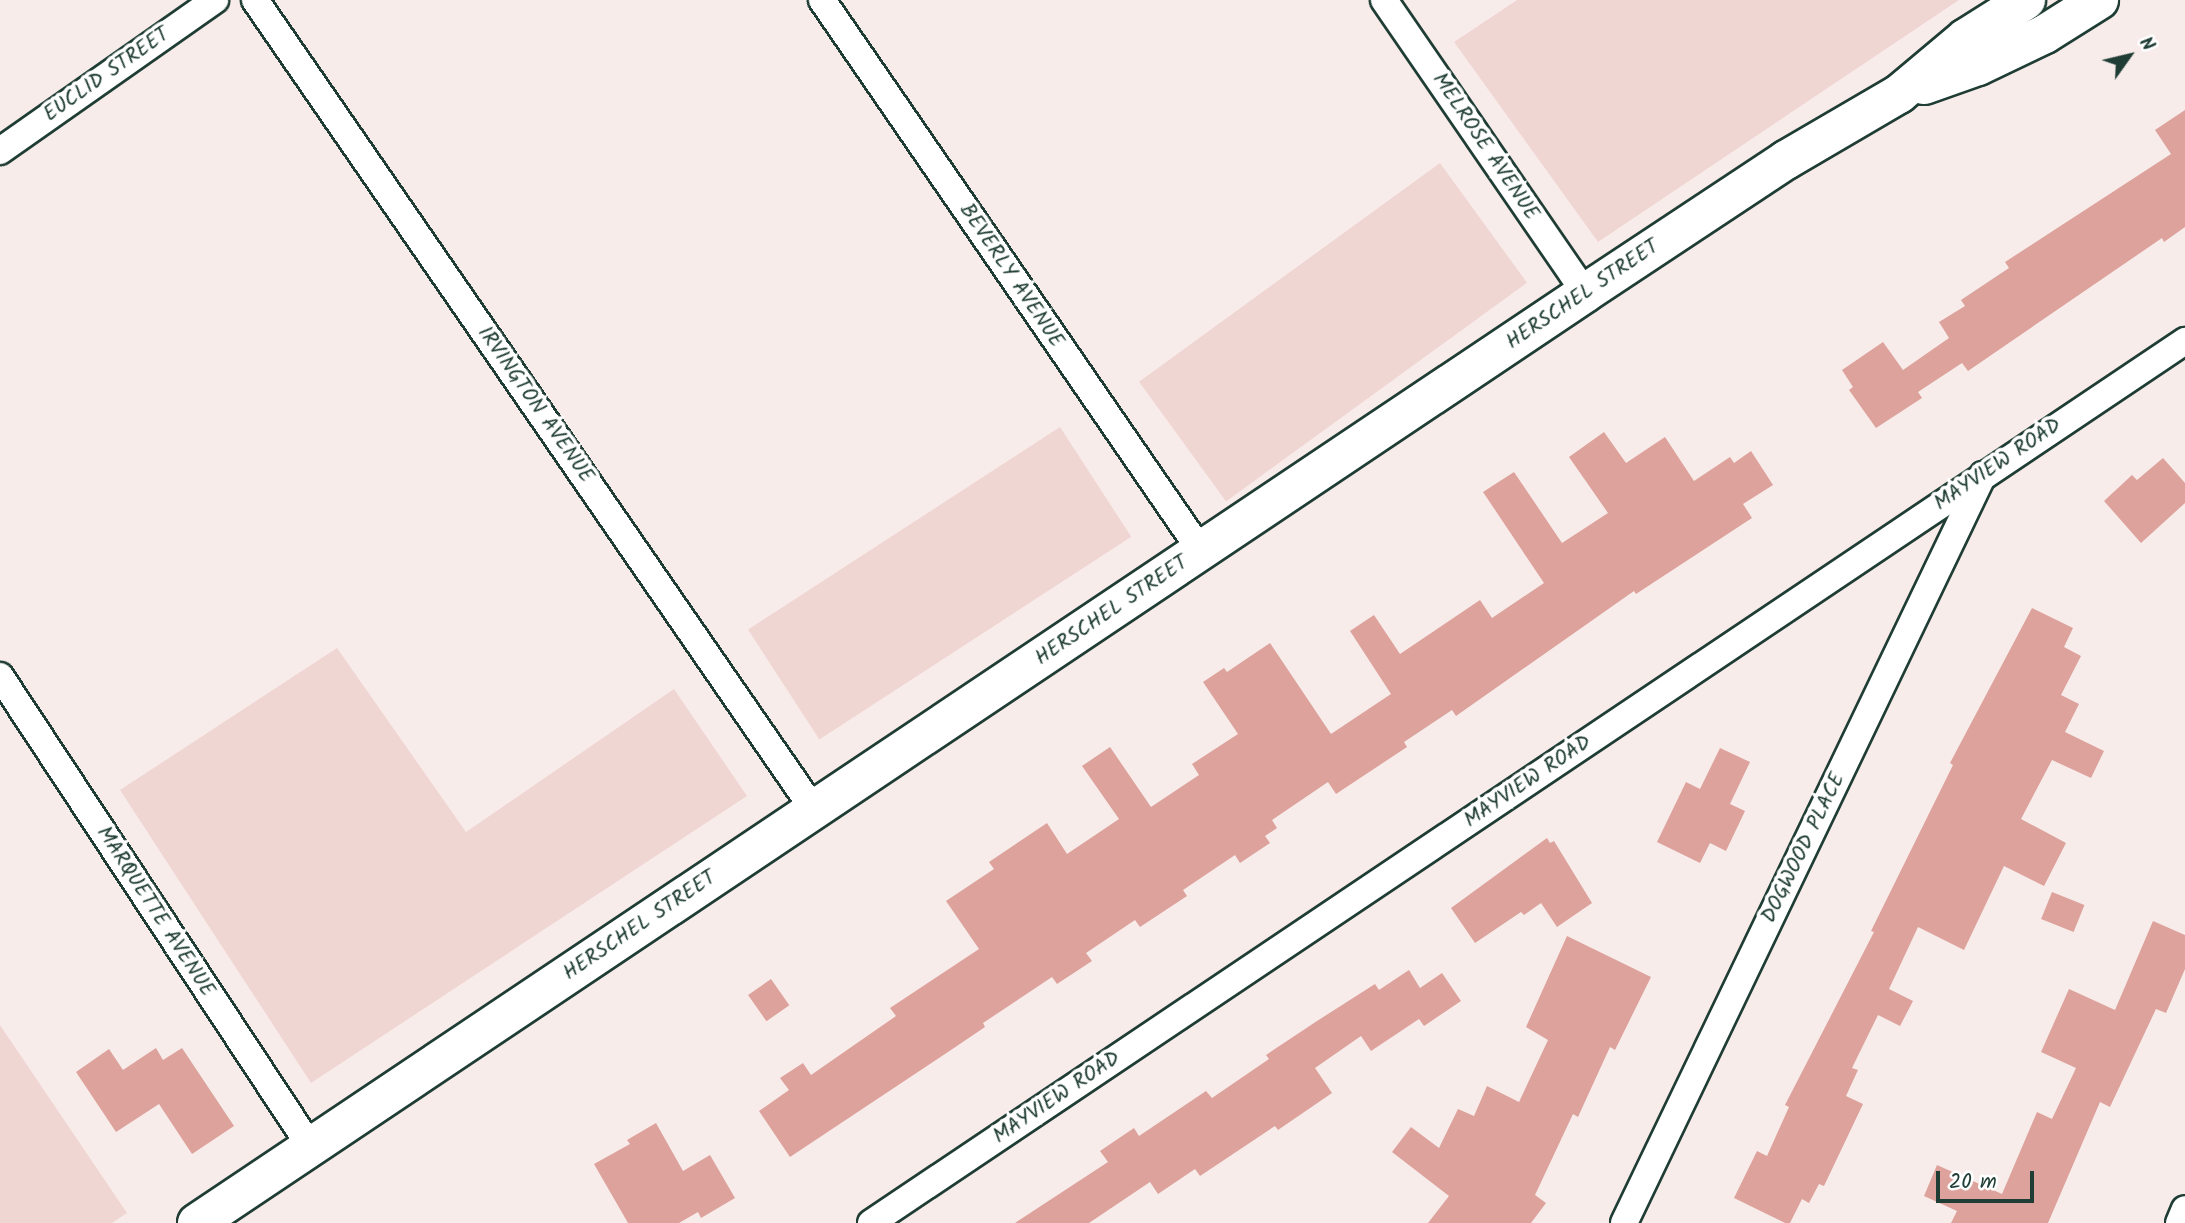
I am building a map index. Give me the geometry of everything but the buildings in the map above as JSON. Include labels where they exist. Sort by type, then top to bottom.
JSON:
[{"type":"main road","name":"HERSCHEL STREET","points":[[197,1223],[1585,293],[1786,160],[1899,94],[1966,38],[2026,0]]},
{"type":"main road","points":[[1899,94],[1978,66],[2045,34],[2099,0]]},
{"type":"street","name":"EUCLID STREET","points":[[0,151],[215,0]]},
{"type":"street","name":"IRVINGTON AVENUE","points":[[255,0],[814,810]]},
{"type":"street","name":"BEVERLY AVENUE","points":[[822,0],[1201,551]]},
{"type":"street","name":"MELROSE AVENUE","points":[[1384,0],[1585,293]]},
{"type":"street","name":"MAYVIEW ROAD","points":[[876,1222],[2185,341]]},
{"type":"street","name":"DOGWOOD PLACE","points":[[1624,1223],[1984,474]]},
{"type":"street","name":"MARQUETTE AVENUE","points":[[0,676],[310,1146]]},
{"type":"street","points":[[2179,1223],[2185,1209]]},
{"type":"shaded area","points":[[1517,0],[1959,0],[1598,242],[1454,42]]},
{"type":"shaded area","points":[[1440,163],[1527,283],[1226,501],[1139,382]]},
{"type":"shaded area","points":[[1060,427],[1131,537],[819,739],[748,630]]},
{"type":"shaded area","points":[[337,648],[466,832],[674,689],[747,796],[311,1083],[120,790]]},
{"type":"shaded area","points":[[0,1025],[127,1213],[112,1223],[0,1223]]}]
